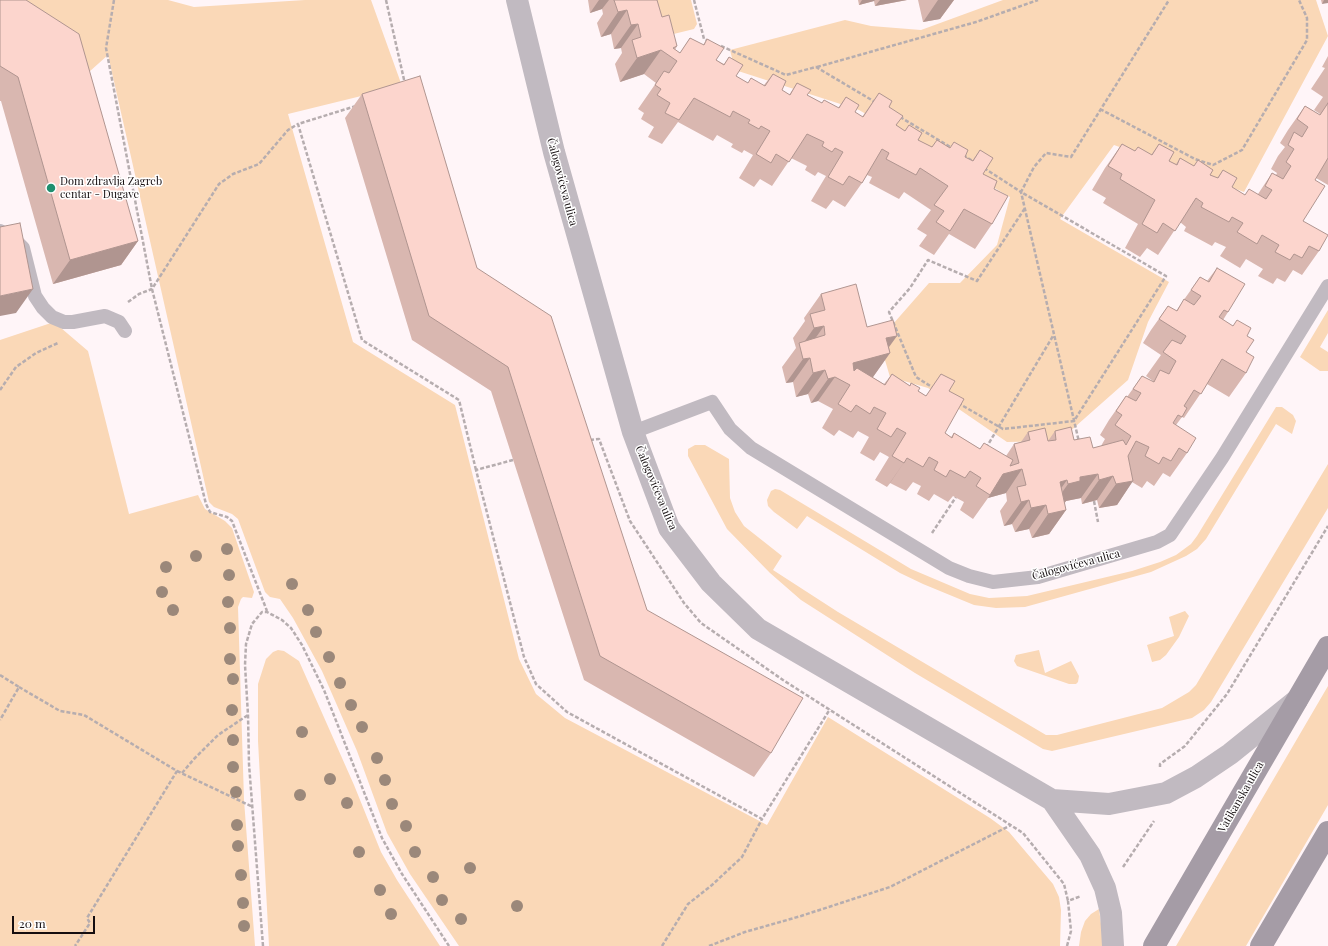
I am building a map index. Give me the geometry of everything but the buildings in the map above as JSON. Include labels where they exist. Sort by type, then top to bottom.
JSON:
[{"type":"street","name":"Čalogovićeva ulica","points":[[517,0],[554,152],[632,432],[670,528],[711,583],[758,629],[1052,800],[1090,855],[1105,888],[1111,913],[1112,946]]},
{"type":"street","name":"Vatikanska ulica","points":[[1154,946],[1328,647]]},
{"type":"street","name":"Čalogovićeva ulica","points":[[1052,800],[1109,804],[1166,793],[1196,777],[1230,754],[1298,699]]},
{"type":"street","points":[[1261,946],[1328,832]]},
{"type":"lane","points":[[0,231],[16,241],[23,248],[35,296],[43,308],[52,317],[64,322],[72,322],[105,316],[119,322],[125,331]]},
{"type":"lane","name":"Čalogovićeva ulica","points":[[632,432],[712,402],[730,429],[751,448],[949,568],[969,576],[993,582],[1038,577],[1157,542],[1170,535],[1222,458],[1328,286]]},
{"type":"path","points":[[114,0],[106,48],[152,289],[206,504],[210,512],[227,517],[232,521],[267,612]]},
{"type":"path","points":[[386,0],[406,91]]},
{"type":"path","points":[[694,0],[704,39],[711,42]]},
{"type":"path","points":[[718,45],[786,75],[976,22],[1038,0]]},
{"type":"path","points":[[1080,449],[1021,192],[1034,167],[1046,153],[1071,156],[1169,0]]},
{"type":"path","points":[[1100,109],[1195,159],[1213,165],[1242,150],[1307,40],[1307,18],[1299,0]]},
{"type":"path","points":[[816,67],[878,103]]},
{"type":"path","points":[[127,303],[138,294],[152,289],[219,184],[233,174],[259,164],[288,130],[298,124],[363,104]]},
{"type":"path","points":[[898,116],[953,148]]},
{"type":"path","points":[[298,124],[362,340],[459,400],[524,657],[536,684],[567,712],[762,819]]},
{"type":"path","points":[[959,152],[1021,192],[1166,276],[1074,421]]},
{"type":"path","points":[[941,393],[916,377],[888,312],[910,288],[928,260],[977,281],[1025,208]]},
{"type":"path","points":[[984,451],[1054,335]]},
{"type":"path","points":[[0,390],[16,367],[36,353],[65,341]]},
{"type":"path","points":[[954,400],[1003,429],[1074,421]]},
{"type":"path","points":[[584,442],[599,439]]},
{"type":"path","points":[[476,470],[513,460]]},
{"type":"path","points":[[920,550],[956,497]]},
{"type":"path","points":[[1094,501],[1098,522]]},
{"type":"path","points":[[1160,764],[1185,746],[1227,694],[1328,526]]},
{"type":"path","points":[[263,946],[249,764],[245,665],[246,644],[252,624],[256,617],[262,612],[267,612],[282,620],[291,628],[302,644],[324,690],[382,838],[449,946]]},
{"type":"path","points":[[701,623],[783,680],[1023,833],[1064,884],[1068,901]]},
{"type":"path","points":[[0,675],[60,711],[84,715],[177,771],[253,807]]},
{"type":"path","points":[[0,720],[19,687]]},
{"type":"path","points":[[662,946],[688,904],[712,885],[742,857],[762,819],[830,709]]},
{"type":"path","points":[[182,773],[218,735],[248,715]]},
{"type":"path","points":[[75,946],[90,923],[87,918],[177,771]]},
{"type":"path","points":[[709,946],[745,932],[801,916],[890,887],[1011,825]]},
{"type":"shaded area","points":[[6,0],[168,0],[194,7],[305,0],[371,0],[402,86],[288,114],[353,342],[455,405],[519,659],[536,694],[565,718],[767,825],[828,717],[990,818],[1009,832],[1053,884],[1059,897],[1061,910],[1060,946],[459,946],[410,874],[387,833],[357,751],[322,671],[293,618],[280,599],[270,597],[265,592],[238,519],[232,514],[214,507],[209,502],[108,55],[89,72]]},
{"type":"shaded area","points":[[639,0],[691,0],[697,24],[694,29],[645,41]]},
{"type":"shaded area","points":[[1003,0],[1316,0],[1328,36],[1244,192],[1114,145],[1060,219],[1169,282],[1148,322],[1128,380],[1059,441],[1007,442],[928,388],[890,377],[879,340],[929,283],[960,283],[997,245],[1010,197],[859,110],[735,70],[730,50],[845,20],[871,26],[921,30]]},
{"type":"shaded area","points":[[1328,310],[1328,333],[1320,347],[1328,352],[1328,371],[1320,371],[1300,357]]},
{"type":"shaded area","points":[[54,322],[88,351],[129,514],[198,495],[205,509],[225,521],[232,528],[254,592],[252,598],[243,597],[238,607],[244,800],[255,946],[0,946],[0,340]]},
{"type":"shaded area","points":[[1276,407],[1282,407],[1293,415],[1296,421],[1292,434],[1276,424],[1206,539],[1197,549],[1186,556],[1151,572],[1025,607],[996,608],[974,605],[900,573],[807,516],[797,529],[768,506],[767,500],[771,491],[775,489],[780,490],[911,569],[970,594],[989,598],[1027,596],[1132,571],[1176,555],[1191,544]]},
{"type":"shaded area","points":[[695,445],[705,445],[729,459],[730,498],[735,512],[744,526],[782,556],[773,570],[838,612],[1046,735],[1057,735],[1162,708],[1189,692],[1196,685],[1328,464],[1328,508],[1211,702],[1204,710],[1192,718],[1052,751],[1043,749],[915,673],[801,600],[770,573],[727,529],[688,456],[688,449]]},
{"type":"shaded area","points":[[1185,611],[1189,616],[1179,637],[1166,655],[1160,660],[1152,662],[1147,645],[1174,636],[1169,617]]},
{"type":"shaded area","points":[[278,650],[284,651],[299,661],[354,785],[381,852],[397,880],[440,946],[269,946],[258,741],[258,684],[266,659],[273,652]]},
{"type":"shaded area","points":[[1039,650],[1045,673],[1071,661],[1079,676],[1078,682],[1076,684],[1069,684],[1017,666],[1014,661],[1016,655]]},
{"type":"shaded area","points":[[1328,686],[1328,805],[1246,946],[1176,946]]},
{"type":"shaded area","points":[[1099,909],[1104,946],[1079,946],[1081,932],[1085,921],[1091,914]]},
{"type":"place","name":"Dom zdravlja Zagreb centar - Dugave","points":[[51,188]]}]
